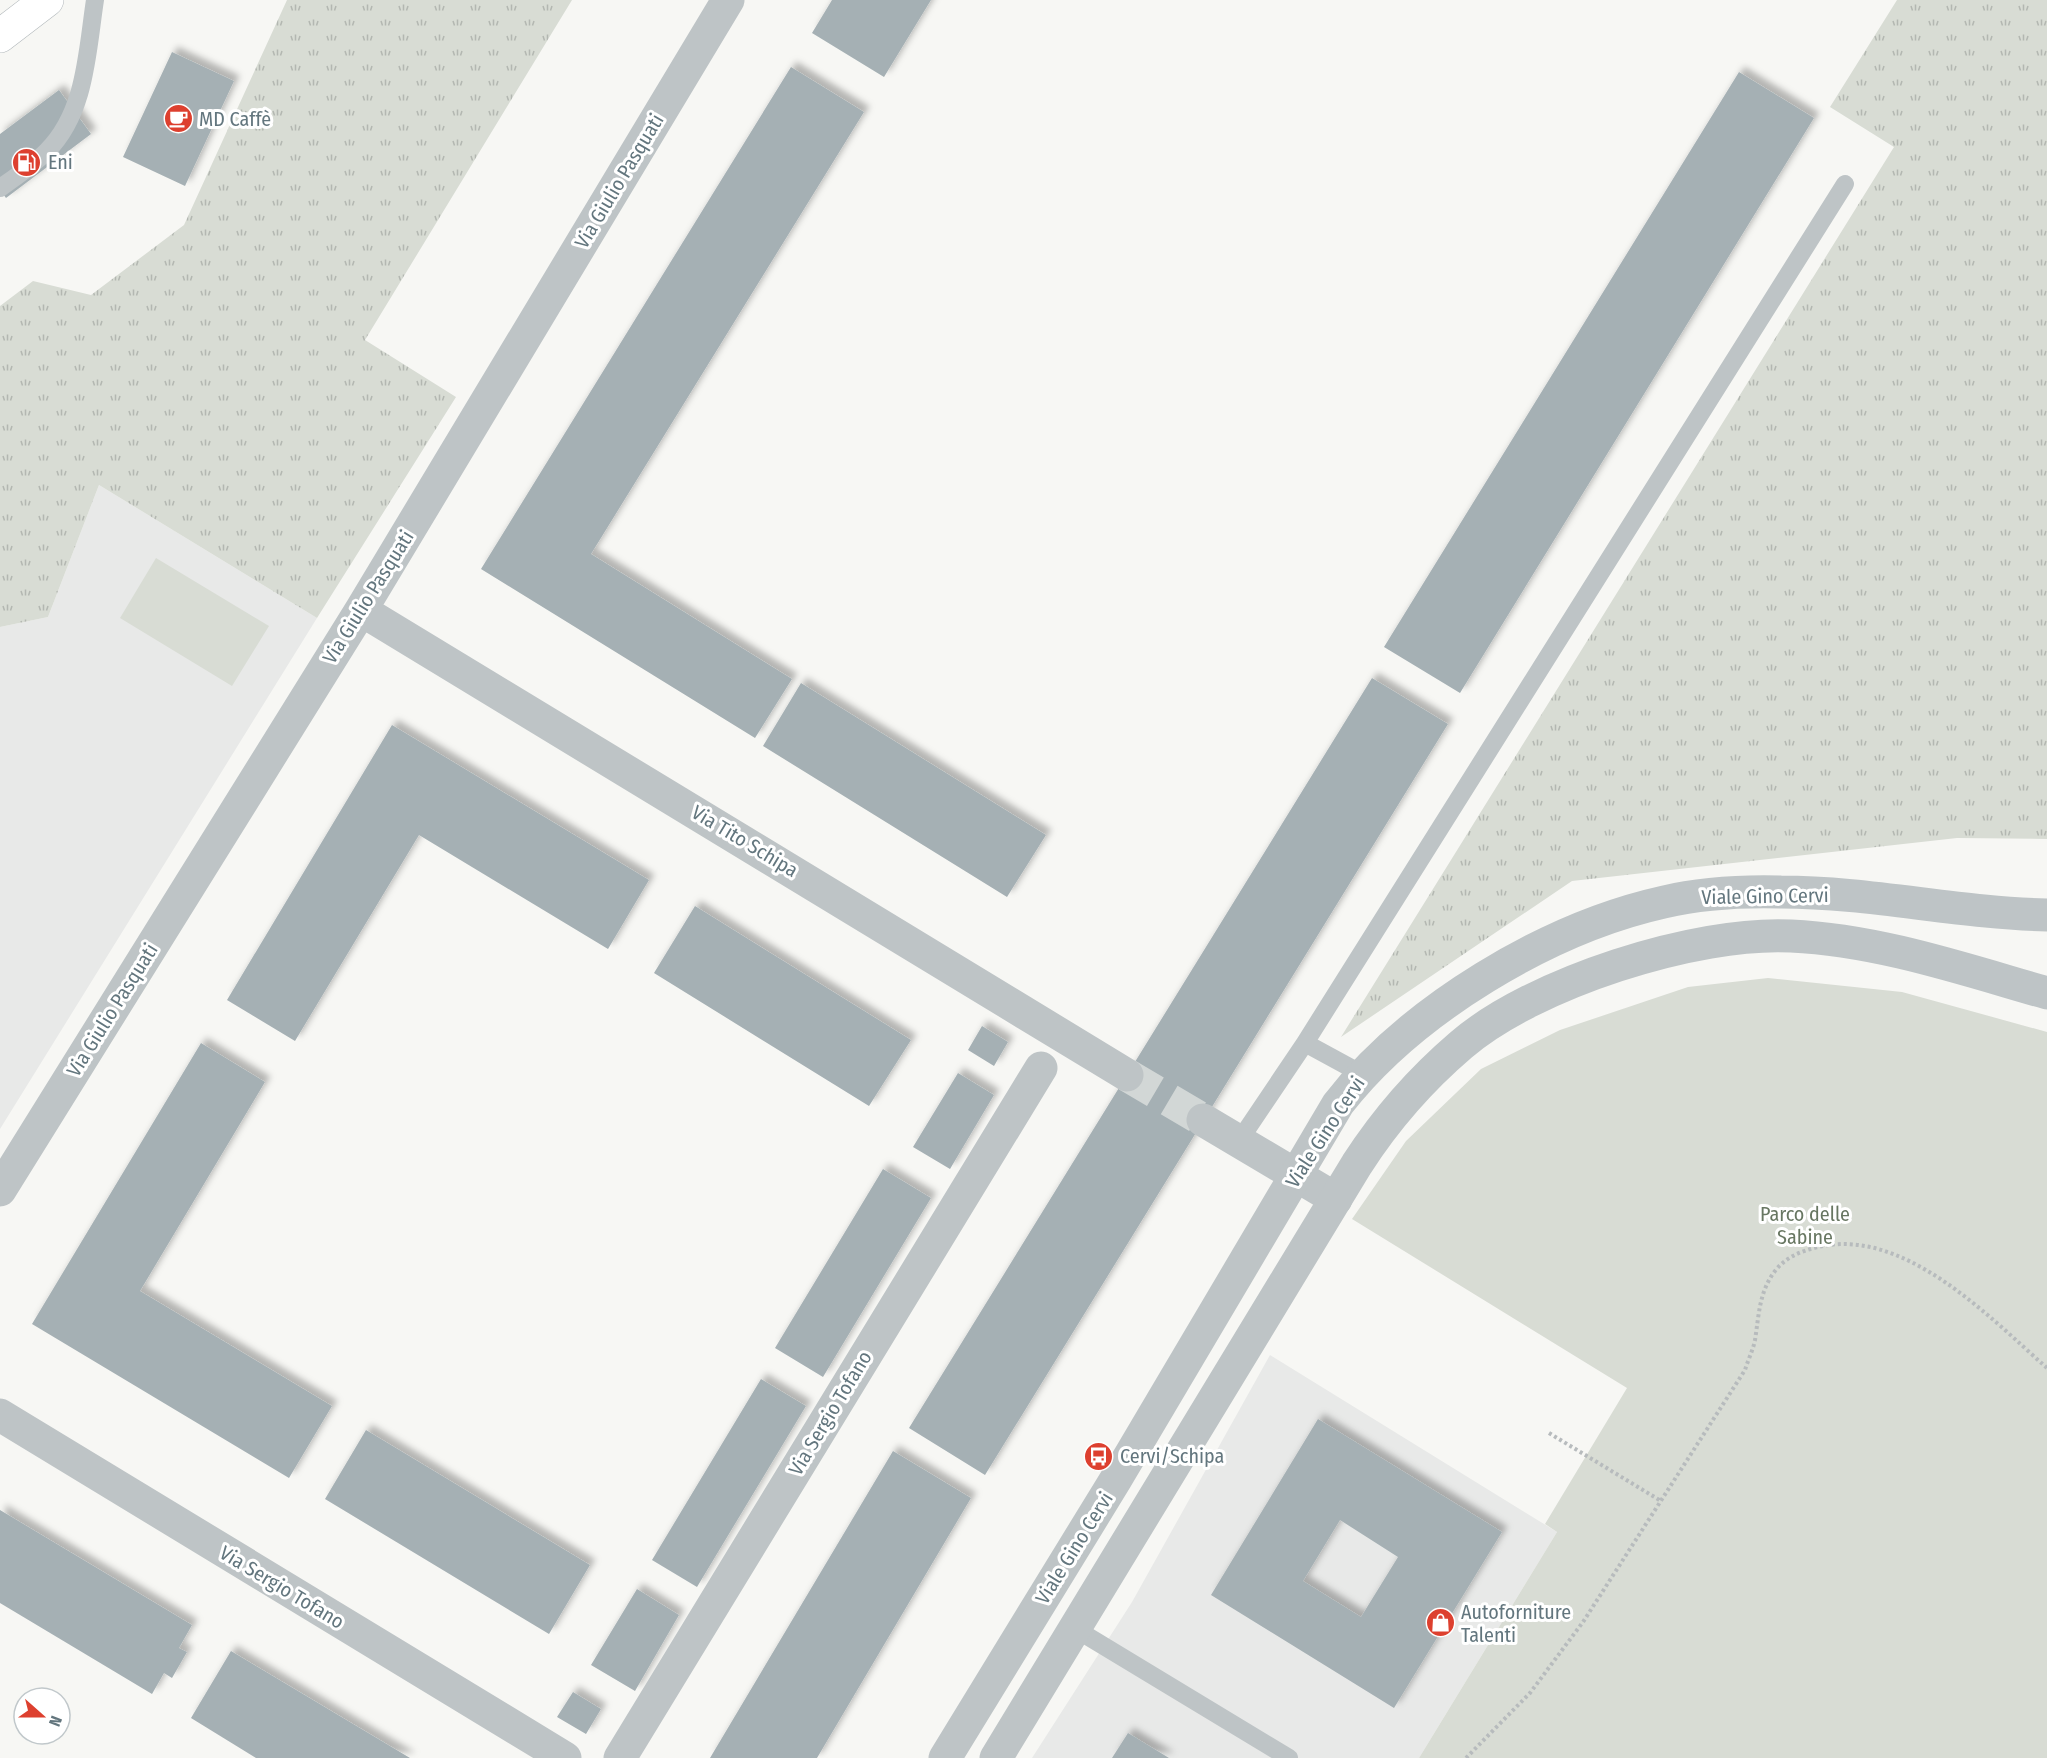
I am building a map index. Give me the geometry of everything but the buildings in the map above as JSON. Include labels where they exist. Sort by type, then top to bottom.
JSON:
[{"type":"main road","points":[[0,36],[47,0]]},
{"type":"street","name":"Via Giulio Pasquati","points":[[0,1190],[362,610],[728,0]]},
{"type":"street","name":"Via Tito Schipa","points":[[362,610],[1127,1075]]},
{"type":"street","name":"Viale Gino Cervi","points":[[945,1758],[1116,1479],[1338,1104],[1362,1074],[1430,1015],[1505,967],[1561,937],[1662,902],[1722,893],[1800,892],[2047,915]]},
{"type":"street","name":"Viale Gino Cervi","points":[[996,1758],[1336,1199],[1391,1116],[1421,1082],[1462,1044],[1495,1021],[1542,996],[1611,968],[1653,954],[1733,938],[1788,935],[1820,938],[1909,954],[2047,993]]},
{"type":"street","name":"Via Sergio Tofano","points":[[620,1758],[1041,1068]]},
{"type":"street","points":[[1203,1120],[1336,1199]]},
{"type":"street","name":"Via Sergio Tofano","points":[[0,1415],[565,1758]]},
{"type":"lane","points":[[0,189],[49,150],[72,116],[80,94],[95,0]]},
{"type":"lane","points":[[1239,1141],[1305,1043],[1845,184]]},
{"type":"lane","points":[[1305,1043],[1362,1074]]},
{"type":"lane","points":[[1074,1628],[1289,1758]]},
{"type":"path","points":[[1466,1758],[1530,1693],[1583,1622],[1745,1370],[1754,1342],[1760,1299],[1776,1270],[1795,1254],[1828,1244],[1863,1244],[1906,1260],[1947,1281],[2047,1368]]},
{"type":"path","points":[[1549,1433],[1661,1501]]},
{"type":"shaded area","points":[[99,485],[317,618],[0,1129],[0,627],[48,617]]},
{"type":"shaded area","points":[[1270,1355],[1557,1532],[1419,1758],[1032,1758],[1132,1602]]},
{"type":"green space","points":[[287,0],[572,0],[365,340],[456,397],[317,618],[99,485],[48,617],[0,627],[0,306],[33,281],[91,295],[184,225]]},
{"type":"green space","points":[[1897,0],[2047,0],[2047,839],[1957,838],[1572,881],[1341,1037],[1894,147],[1830,107]]},
{"type":"green space","points":[[156,558],[269,626],[232,686],[120,618]]},
{"type":"green space","name":"Parco delle Sabine","points":[[1768,978],[1902,992],[2047,1032],[2047,1758],[1419,1758],[1557,1532],[1545,1524],[1627,1388],[1352,1219],[1406,1141],[1481,1069],[1560,1030],[1688,987]]},
{"type":"tunnel","points":[[1127,1075],[1203,1120]]},
{"type":"place","name":"MD Caffè","points":[[178,119]]},
{"type":"place","name":"Eni","points":[[27,162]]},
{"type":"place","name":"Cervi/Schipa","points":[[1099,1456]]},
{"type":"place","name":"Autoforniture Talenti","points":[[1440,1623]]}]
